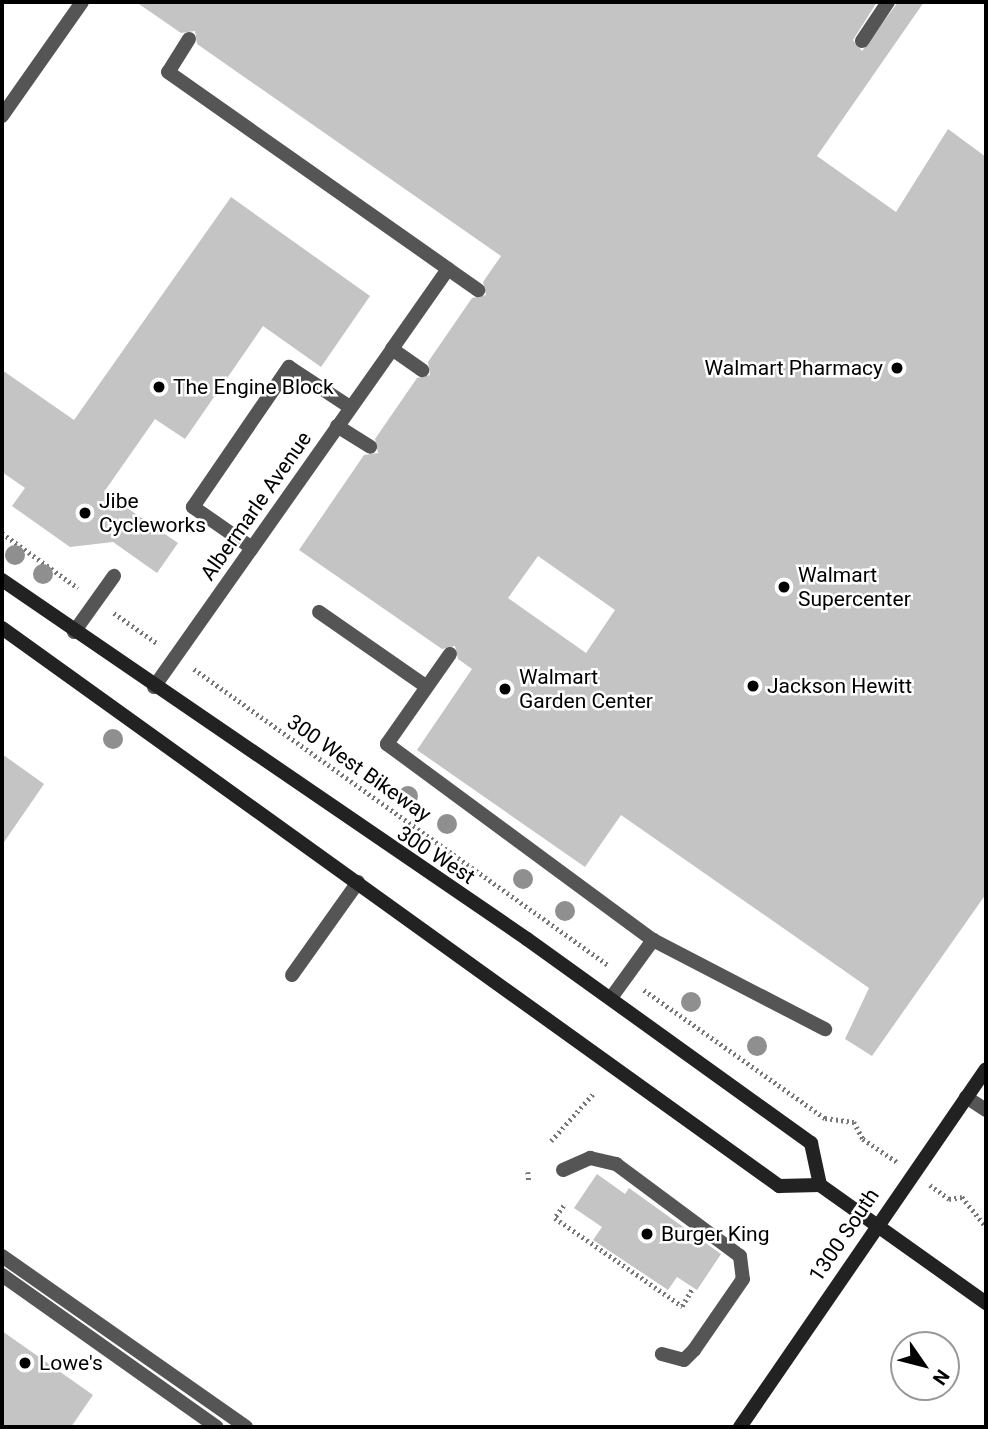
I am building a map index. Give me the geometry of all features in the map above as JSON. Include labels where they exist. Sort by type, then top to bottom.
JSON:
[{"type":"main road","name":"300 West","points":[[2,580],[154,687],[611,998],[811,1143],[820,1185]]},
{"type":"main road","points":[[2,628],[779,1186],[820,1185],[986,1303]]},
{"type":"main road","name":"1300 South","points":[[740,1427],[986,1069]]},
{"type":"street","points":[[2,116],[82,2]]},
{"type":"street","points":[[862,41],[888,2]]},
{"type":"street","points":[[188,39],[168,72],[478,290]]},
{"type":"street","name":"Albermarle Avenue","points":[[154,687],[448,269]]},
{"type":"street","points":[[392,349],[422,370]]},
{"type":"street","points":[[252,548],[193,507],[289,367],[350,407]]},
{"type":"street","points":[[337,426],[370,447]]},
{"type":"street","points":[[75,632],[114,576]]},
{"type":"street","points":[[319,612],[427,687]]},
{"type":"street","points":[[450,654],[387,744],[653,940],[825,1029]]},
{"type":"street","points":[[292,975],[358,882]]},
{"type":"street","points":[[611,998],[653,940]]},
{"type":"street","points":[[966,1097],[986,1110]]},
{"type":"street","points":[[563,1170],[590,1158],[616,1164],[740,1256],[743,1279],[694,1350],[684,1360],[662,1354]]},
{"type":"street","points":[[2,1256],[246,1427]]},
{"type":"street","points":[[2,1275],[218,1427]]},
{"type":"street","points":[[48,1308],[57,1295]]},
{"type":"street","points":[[113,1353],[123,1340]]},
{"type":"street","points":[[186,1405],[196,1392]]},
{"type":"path","name":"300 West Bikeway","points":[[198,673],[570,938]]},
{"type":"path","points":[[660,1002],[825,1118],[862,1127]]},
{"type":"path","points":[[551,1141],[593,1094]]},
{"type":"path","points":[[528,1172],[529,1181]]},
{"type":"path","points":[[957,1194],[986,1227]]},
{"type":"path","points":[[564,1206],[555,1218],[682,1306],[693,1288]]},
{"type":"building","points":[[136,2],[877,2],[853,40],[862,51],[898,2],[924,2],[817,156],[896,212],[948,129],[986,157],[986,894],[872,1056],[845,1039],[869,988],[621,815],[585,867],[417,750],[472,669],[458,659],[455,646],[442,649],[299,550],[364,455],[378,453],[375,439],[417,378],[430,375],[428,362],[472,298],[486,295],[483,282],[501,256],[197,44],[195,31],[181,33]],"holes":[[[538,556],[615,610],[586,653],[508,598]]]},
{"type":"building","name":"The Engine Block","points":[[231,197],[370,296],[321,367],[263,326],[185,439],[155,419],[104,492],[178,543],[157,573],[113,542],[70,547],[12,506],[25,488],[2,472],[2,370],[74,420]]},
{"type":"building","points":[[2,754],[44,784],[2,845]]},
{"type":"building","name":"Burger King","points":[[597,1174],[625,1194],[629,1188],[721,1254],[697,1290],[677,1277],[668,1290],[593,1240],[602,1227],[574,1208]]},
{"type":"building","name":"Lowe's","points":[[2,1331],[93,1395],[71,1427],[2,1427]]},
{"type":"place","name":"Walmart Pharmacy","points":[[897,368]]},
{"type":"place","name":"The Engine Block","points":[[159,387]]},
{"type":"place","name":"Jibe Cycleworks","points":[[85,513]]},
{"type":"place","name":"Walmart Supercenter","points":[[784,587]]},
{"type":"place","name":"Jackson Hewitt","points":[[753,686]]},
{"type":"place","name":"Walmart Garden Center","points":[[505,689]]},
{"type":"place","name":"Burger King","points":[[647,1234]]},
{"type":"place","name":"Lowe's","points":[[25,1363]]}]
